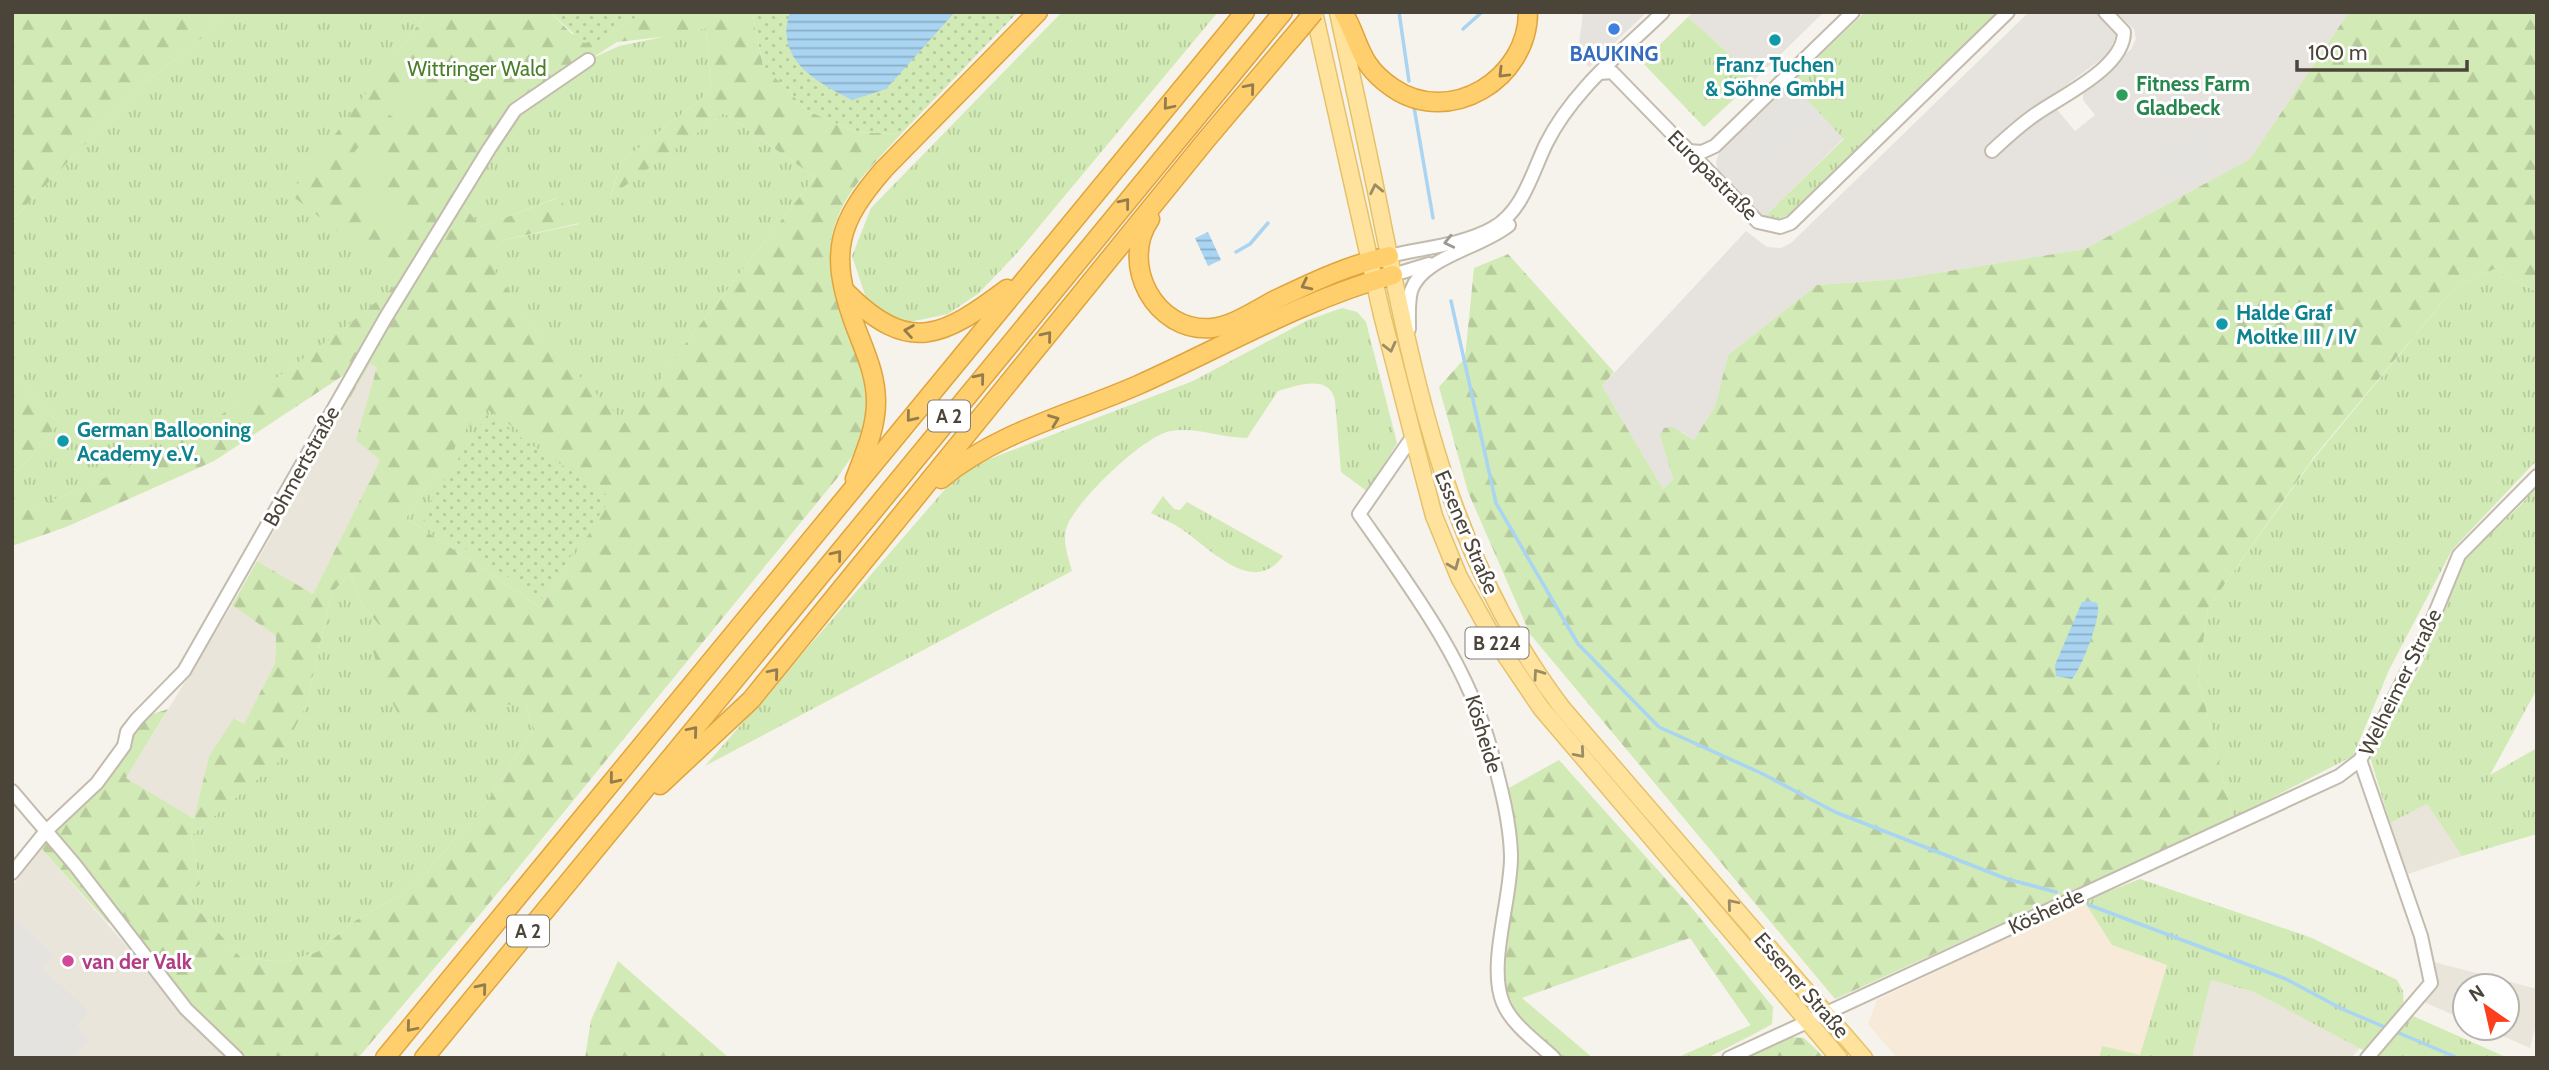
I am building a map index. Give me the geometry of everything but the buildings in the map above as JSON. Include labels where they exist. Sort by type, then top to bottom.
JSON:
[{"type":"highway","points":[[850,493],[870,437],[876,400],[870,363],[852,318],[846,293],[839,258],[841,237],[863,194],[1038,12]]},
{"type":"highway","name":"A 2","points":[[385,1058],[1245,12]]},
{"type":"highway","name":"A 2","points":[[424,1058],[1283,12]]},
{"type":"highway","points":[[618,822],[751,700],[1206,140],[1314,12]]},
{"type":"highway","points":[[1341,12],[1358,50],[1381,78],[1407,95],[1440,102],[1461,100],[1480,92],[1509,69],[1522,47],[1528,12]]},
{"type":"highway","points":[[1206,140],[1204,150],[1147,223],[1140,240],[1140,277],[1146,290],[1164,312],[1187,324],[1213,328],[1336,272],[1389,256]]},
{"type":"highway","points":[[846,293],[884,325],[905,332],[923,333],[944,330],[967,318],[1032,270]]},
{"type":"highway","points":[[911,503],[961,462],[1000,440],[1140,384],[1303,305],[1393,275]]},
{"type":"main road","name":"Essener Straße","points":[[1314,12],[1413,436],[1434,516],[1458,578],[1498,645],[1541,708],[1839,1058]]},
{"type":"main road","name":"Essener Straße","points":[[1341,12],[1408,348],[1432,443],[1452,505],[1478,568],[1528,660],[1563,709],[1864,1058]]},
{"type":"street","points":[[1389,256],[1469,237],[1493,228],[1510,215],[1557,122],[1571,102],[1663,12]]},
{"type":"street","points":[[1688,151],[1702,152],[1714,146],[1853,12]]},
{"type":"street","name":"Europastraße","points":[[1600,73],[1612,72],[1758,222],[1780,227],[1791,223],[2008,12]]},
{"type":"street","points":[[1992,150],[2022,124],[2097,73],[2117,53],[2124,42],[2124,32],[2105,12]]},
{"type":"street","name":"Bohmertstraße","points":[[12,873],[46,831],[97,783],[124,747],[127,732],[137,719],[184,671],[386,317],[515,110],[588,61]]},
{"type":"street","points":[[1393,275],[1437,261],[1495,237],[1511,223],[1527,202],[1534,172]]},
{"type":"street","points":[[1408,348],[1411,293],[1421,273],[1437,261]]},
{"type":"street","name":"Kösheide","points":[[1413,436],[1359,514],[1462,670],[1477,706],[1502,794],[1511,857],[1501,941],[1499,989],[1505,1007],[1518,1024],[1554,1058]]},
{"type":"street","name":"Welheimer Straße","points":[[2367,1058],[2431,984],[2421,936],[2360,760],[2429,628],[2459,555],[2537,476]]},
{"type":"street","name":"Kösheide","points":[[1730,1058],[1824,1012],[1896,982],[2316,788],[2339,776],[2360,760]]},
{"type":"street","points":[[12,791],[186,1009],[237,1058]]},
{"type":"shaded area","points":[[1583,12],[1647,12],[1589,67],[1578,53]]},
{"type":"shaded area","points":[[1693,12],[1824,12],[1752,82],[1749,72],[1688,17]]},
{"type":"shaded area","points":[[2029,12],[2097,12],[2117,34],[2108,54],[2048,99],[2075,131],[2095,115],[2083,100],[2083,94],[2131,49],[2136,39],[2134,29],[2115,12],[2349,12],[2250,159],[2085,249],[1900,279],[1817,285],[1728,355],[1715,406],[1694,440],[1682,432],[1660,436],[1673,479],[1663,489],[1602,386],[1746,231],[1767,247],[1781,248],[1791,243]]},
{"type":"shaded area","points":[[1791,83],[1844,138],[1763,218],[1718,172],[1716,162],[1719,153]]},
{"type":"shaded area","points":[[1789,94],[1796,101],[1802,95],[1820,113],[1768,163],[1745,137]]},
{"type":"shaded area","points":[[2202,124],[2214,136],[2207,144],[2221,159],[2184,187],[2181,184],[2175,190],[2156,169],[2161,164],[2156,158],[2184,132],[2189,137]]},
{"type":"shaded area","points":[[370,363],[377,367],[372,393],[380,460],[313,594],[257,561]]},
{"type":"shaded area","points":[[232,605],[276,636],[275,663],[244,724],[235,718],[209,756],[194,820],[126,778]]},
{"type":"shaded area","points":[[2427,804],[2462,856],[2408,874],[2390,823]]},
{"type":"shaded area","points":[[42,849],[183,1011],[229,1058],[12,1058],[12,886]]},
{"type":"shaded area","points":[[2084,901],[2112,945],[2167,965],[2140,1056],[2102,1046],[2099,1058],[1897,1058],[1868,1024],[1877,1000]]},
{"type":"shaded area","points":[[12,916],[54,955],[42,968],[89,1012],[76,1024],[89,1042],[70,1058],[12,1058]]},
{"type":"shaded area","points":[[2434,962],[2472,972],[2451,972],[2451,1014],[2424,1002],[2435,985]]},
{"type":"shaded area","points":[[2211,980],[2254,992],[2360,1048],[2351,1058],[2192,1058]]},
{"type":"shaded area","points":[[2521,985],[2537,989],[2537,1019],[2530,1048],[2516,1042],[2521,1042]]},
{"type":"green space","points":[[12,12],[222,12],[201,39],[140,87],[12,220]]},
{"type":"green space","points":[[222,12],[420,12],[424,17],[291,194],[402,281],[266,386],[218,417],[118,472],[12,515],[12,479],[59,423],[12,375],[12,220],[140,87],[201,39]]},
{"type":"green space","name":"Wittringer Wald","points":[[420,12],[550,12],[572,34],[599,40],[644,12],[752,12],[763,65],[808,111],[857,132],[901,134],[849,195],[837,219],[830,247],[832,274],[838,300],[857,353],[867,408],[862,436],[838,477],[482,912],[358,1058],[242,1058],[188,1004],[122,919],[108,923],[42,849],[56,826],[81,805],[138,719],[168,709],[126,778],[194,819],[209,756],[234,718],[244,724],[275,663],[276,636],[232,605],[257,561],[313,594],[380,460],[356,440],[377,367],[370,364],[335,423],[344,375],[214,461],[66,527],[12,546],[12,515],[118,472],[218,417],[312,352],[401,281],[290,194],[424,17]],"holes":[[[706,28],[711,91],[621,162],[611,196],[724,113],[815,177],[685,344],[628,426],[536,332],[487,259],[504,240],[580,223],[558,198],[481,227],[458,198],[515,110],[556,81],[617,42],[671,36]],[[482,406],[615,495],[540,607],[406,518]],[[350,573],[362,604],[384,631],[372,647],[381,681],[402,721],[525,702],[533,730],[487,802],[414,886],[355,921],[317,952],[286,962],[241,958],[185,895],[200,884],[191,836],[278,762],[307,703],[331,594]]]},
{"type":"green space","points":[[550,12],[644,12],[599,40],[584,43]]},
{"type":"green space","points":[[752,12],[1018,12],[901,134],[857,132],[808,111],[763,65]]},
{"type":"green space","points":[[1062,12],[1218,12],[1017,253],[979,293],[948,314],[900,324],[867,301],[852,256],[871,208]]},
{"type":"green space","points":[[1865,12],[2000,12],[1789,215],[1771,221],[1763,218],[1844,139],[1791,83]]},
{"type":"green space","points":[[2349,12],[2537,12],[2537,292],[2494,269],[2455,287],[2314,457],[2208,608],[2198,677],[2233,818],[1835,999],[1530,634],[1468,492],[1439,387],[1465,358],[1474,268],[1508,254],[1614,372],[1602,386],[1663,489],[1673,479],[1660,436],[1664,428],[1673,427],[1694,440],[1715,406],[1728,355],[1817,285],[1900,279],[2085,249],[2250,159]]},
{"type":"green space","points":[[1688,17],[1749,72],[1752,82],[1704,127],[1642,62]]},
{"type":"green space","points":[[706,28],[711,91],[621,162],[611,195],[724,113],[815,177],[685,344],[628,427],[536,332],[486,259],[504,240],[579,224],[557,198],[481,227],[458,198],[515,110],[588,60],[619,46]]},
{"type":"green space","points":[[411,81],[425,92],[401,123],[387,113]]},
{"type":"green space","points":[[363,141],[395,165],[382,182],[350,158]]},
{"type":"green space","points":[[375,192],[407,216],[395,233],[362,209]]},
{"type":"green space","points":[[2494,269],[2537,292],[2536,461],[2452,550],[2389,670],[2353,756],[2233,818],[2198,677],[2208,608],[2312,461],[2455,287]]},
{"type":"green space","points":[[1342,308],[1357,312],[1366,322],[1397,443],[1368,492],[1341,472],[1335,401],[1332,392],[1320,384],[1278,391],[1247,438],[1190,430],[1159,435],[1129,456],[1098,485],[1074,513],[1065,536],[1072,571],[705,766],[947,487],[979,463],[1193,381],[1308,320]]},
{"type":"green space","points":[[12,375],[59,423],[12,479]]},
{"type":"green space","points":[[482,405],[616,495],[540,607],[406,518]]},
{"type":"green space","points":[[487,415],[611,498],[541,599],[420,518]]},
{"type":"green space","points":[[2537,485],[2537,689],[2490,775],[2537,748],[2537,834],[2462,856],[2427,804],[2390,823],[2370,757],[2423,662],[2466,556],[2521,505]]},
{"type":"green space","points":[[1163,496],[1174,509],[1180,510],[1187,502],[1283,556],[1271,568],[1258,572],[1245,571],[1231,565],[1180,528],[1151,513]]},
{"type":"green space","points":[[350,573],[362,604],[384,631],[525,702],[533,730],[487,802],[414,886],[355,921],[317,952],[286,962],[241,958],[185,895],[200,884],[191,836],[278,761],[307,703],[331,594]]},
{"type":"green space","points":[[1559,760],[1691,907],[1773,1007],[1772,1024],[1756,1033],[1690,938],[1522,998],[1506,1000],[1503,983],[1517,858],[1507,789]]},
{"type":"green space","points":[[2140,879],[2312,938],[2397,980],[2403,991],[2404,1012],[2451,1033],[2451,1042],[2472,1042],[2508,1058],[2378,1058],[2254,992],[2211,980],[2192,1058],[2099,1058],[2102,1046],[2140,1055],[2167,965],[2112,945],[2084,901]]},
{"type":"green space","points":[[618,961],[729,1058],[585,1058],[591,1020]]},
{"type":"green space","points":[[1522,998],[1593,1058],[1562,1058],[1517,1018],[1506,1000]]},
{"type":"green space","points":[[1751,1025],[1756,1033],[1707,1058],[1676,1058]]},
{"type":"green space","points":[[1790,1037],[1804,1038],[1825,1058],[1747,1058]]},
{"type":"water","points":[[790,12],[955,12],[886,89],[852,100],[813,77],[793,56],[787,29]]},
{"type":"water","points":[[1208,232],[1221,260],[1208,266],[1195,238]]},
{"type":"water","points":[[2082,602],[2097,603],[2098,609],[2085,653],[2072,679],[2056,676],[2055,665]]},
{"type":"waterway","points":[[1399,12],[1409,81]]},
{"type":"waterway","points":[[1463,29],[1482,12]]},
{"type":"waterway","points":[[1414,107],[1433,218]]},
{"type":"waterway","points":[[1236,252],[1250,244],[1268,223]]},
{"type":"waterway","points":[[1451,301],[1496,503],[1578,644],[1659,727],[1763,774],[1835,812],[2007,879],[2056,892]]},
{"type":"waterway","points":[[2089,905],[2286,979],[2342,1009],[2387,1028]]},
{"type":"waterway","points":[[2394,1031],[2458,1058]]},
{"type":"place","name":"BAUKING","points":[[1614,29]]},
{"type":"place","name":"Franz Tuchen & Söhne GmbH","points":[[1775,40]]},
{"type":"place","name":"Fitness Farm Gladbeck","points":[[2122,95]]},
{"type":"place","name":"Halde Graf Moltke III / IV","points":[[2222,324]]},
{"type":"place","name":"German Ballooning Academy e.V.","points":[[63,441]]},
{"type":"place","name":"van der Valk","points":[[68,961]]}]
